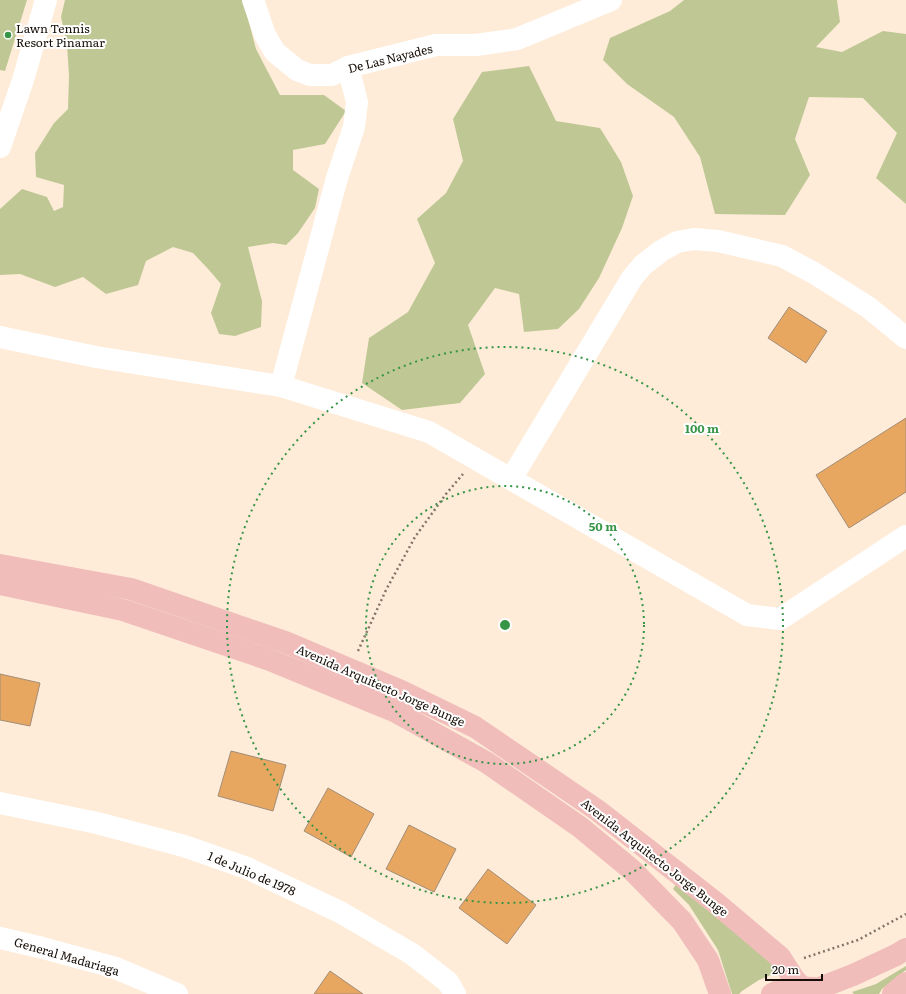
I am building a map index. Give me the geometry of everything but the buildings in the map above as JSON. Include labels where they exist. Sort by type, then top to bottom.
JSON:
[{"type":"main road","name":"Avenida Arquitecto Jorge Bunge","points":[[0,565],[131,589],[285,642],[401,691],[475,727],[597,810],[716,903],[780,957],[794,979],[816,990]]},
{"type":"main road","name":"Avenida Arquitecto Jorge Bunge","points":[[0,584],[123,610],[270,660],[394,711],[486,762],[580,827],[632,870],[682,921],[708,960],[720,994]]},
{"type":"main road","points":[[772,994],[778,990],[816,990],[896,955],[906,948]]},
{"type":"main road","points":[[893,994],[906,982]]},
{"type":"street","points":[[0,147],[46,0]]},
{"type":"street","name":"De Las Nayades","points":[[253,0],[265,35],[275,52],[297,70],[310,75],[332,75],[348,68],[436,45],[476,45],[517,39],[611,0]]},
{"type":"street","points":[[281,386],[337,178],[354,127],[357,102],[348,68]]},
{"type":"street","points":[[511,479],[632,278],[643,265],[661,251],[677,242],[694,239],[718,241],[782,256],[814,273],[868,307],[906,338]]},
{"type":"street","points":[[0,336],[96,357],[281,386],[429,432],[747,615],[780,619],[906,536]]},
{"type":"street","name":"1 de Julio de 1978","points":[[0,803],[98,823],[141,834],[184,846],[247,868],[340,912],[412,954],[448,982],[455,994]]},
{"type":"street","name":"General Madariaga","points":[[0,938],[113,967],[177,994]]},
{"type":"path","points":[[350,670],[386,590],[415,537],[446,494],[475,458]]},
{"type":"path","points":[[785,964],[858,940],[906,914]]},
{"type":"green space","name":"Lawn Tennis Resort Pinamar","points":[[0,0],[27,0],[5,71],[0,70]]},
{"type":"green space","points":[[65,0],[243,0],[256,49],[280,95],[324,95],[346,111],[325,144],[293,150],[293,170],[319,189],[315,208],[298,233],[286,245],[273,243],[248,247],[262,301],[261,327],[235,336],[219,334],[211,313],[221,284],[193,253],[173,247],[146,261],[138,285],[106,294],[83,277],[55,287],[20,274],[0,275],[0,209],[22,189],[47,197],[54,211],[63,207],[64,185],[36,177],[35,153],[54,123],[68,109],[69,76],[67,45],[61,17]]},
{"type":"green space","points":[[684,0],[837,0],[840,22],[816,47],[842,52],[883,31],[906,34],[906,204],[876,178],[897,133],[863,98],[809,97],[795,139],[810,175],[785,215],[715,214],[700,157],[674,117],[627,84],[603,60],[610,38],[670,11]]},
{"type":"green space","points":[[529,66],[556,121],[600,128],[621,162],[633,196],[622,228],[599,278],[579,309],[558,329],[524,332],[519,294],[495,288],[468,325],[485,374],[460,403],[402,410],[362,383],[369,338],[408,312],[435,263],[417,219],[446,193],[463,161],[453,119],[482,72]]},
{"type":"green space","points":[[676,884],[772,963],[778,972],[759,980],[739,994],[732,994],[718,950],[689,905],[673,889]]},
{"type":"green space","points":[[906,966],[906,970],[882,989],[879,994],[854,994],[852,992],[876,984]]},
{"type":"place","name":"Lawn Tennis Resort Pinamar","points":[[8,35]]}]
